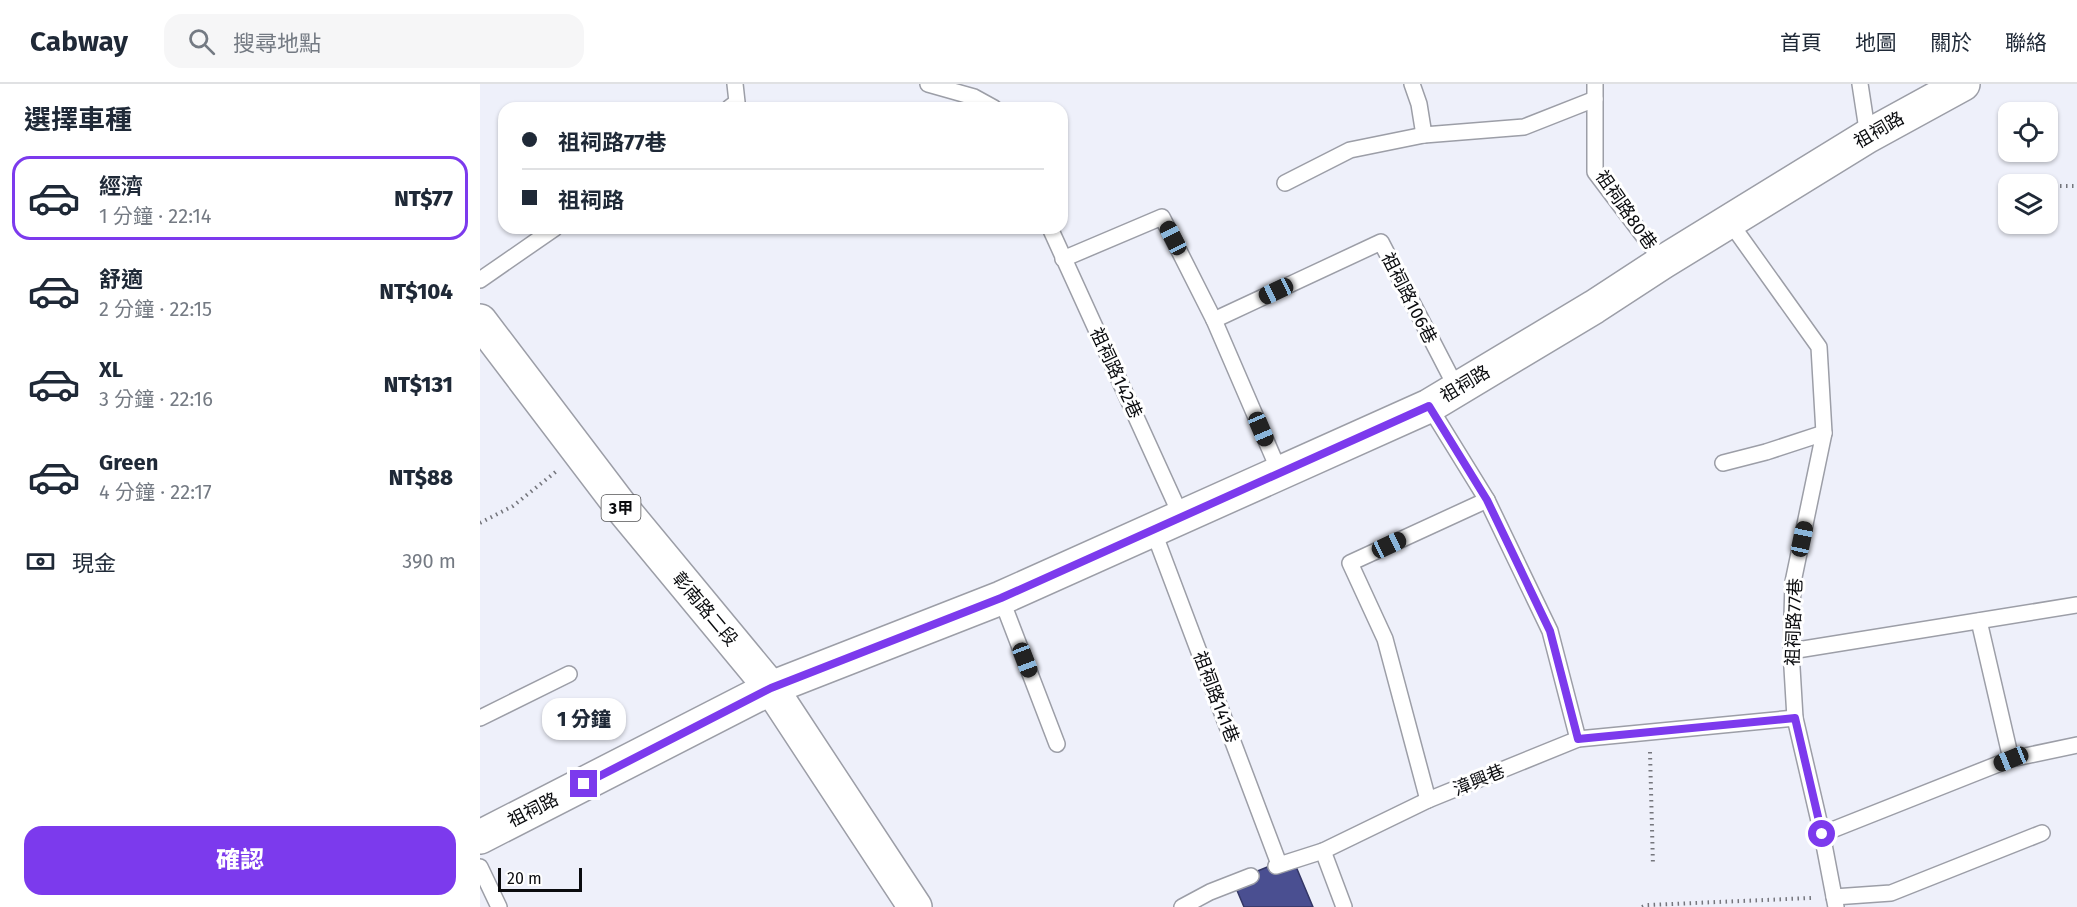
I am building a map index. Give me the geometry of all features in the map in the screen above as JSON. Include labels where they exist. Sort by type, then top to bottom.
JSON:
[{"type":"street","name":"祖祠路","points":[[480,837],[771,688],[1001,598],[1429,406],[1594,307],[1868,136],[1963,84]]},
{"type":"street","name":"彰南路二段","points":[[480,321],[622,508],[771,688],[915,907]]},
{"type":"lane","points":[[735,84],[737,102]]},
{"type":"lane","points":[[1412,84],[1419,104],[1424,135]]},
{"type":"lane","points":[[1860,84],[1868,136]]},
{"type":"lane","points":[[930,85],[974,97],[983,102]]},
{"type":"lane","points":[[1285,183],[1350,150],[1424,135],[1524,127],[1595,92]]},
{"type":"lane","name":"祖祠路80巷","points":[[1595,92],[1595,172],[1663,262]]},
{"type":"lane","points":[[1064,259],[1162,217],[1214,320],[1280,473]]},
{"type":"lane","name":"祖祠路77巷","points":[[1729,221],[1819,347],[1824,433],[1793,582],[1791,651],[1795,718],[1835,902]]},
{"type":"lane","points":[[480,280],[546,234]]},
{"type":"lane","name":"祖祠路142巷","points":[[1053,234],[1168,524]]},
{"type":"lane","name":"祖祠路106巷","points":[[1214,320],[1381,242],[1456,389]]},
{"type":"lane","points":[[1429,406],[1487,500],[1550,631],[1578,739]]},
{"type":"lane","points":[[1723,463],[1766,453],[1824,433]]},
{"type":"lane","points":[[1428,801],[1385,639],[1350,563],[1487,500]]},
{"type":"lane","name":"祖祠路141巷","points":[[1168,524],[1279,864]]},
{"type":"lane","points":[[1001,598],[1057,744]]},
{"type":"lane","points":[[1791,651],[2077,605]]},
{"type":"lane","points":[[1979,621],[2011,759]]},
{"type":"lane","points":[[480,717],[570,674]]},
{"type":"lane","name":"漳興巷","points":[[1182,907],[1210,892],[1279,864],[1323,851],[1428,801],[1578,739],[1795,718]]},
{"type":"lane","points":[[1822,834],[2011,759],[2077,745]]},
{"type":"lane","points":[[1835,902],[1891,893],[2042,833]]},
{"type":"lane","points":[[1323,851],[1344,907]]},
{"type":"lane","points":[[480,867],[499,907]]},
{"type":"path","points":[[2058,186],[2077,186]]},
{"type":"path","points":[[480,523],[513,506],[580,453]]},
{"type":"path","points":[[1650,732],[1653,866]]},
{"type":"path","points":[[1642,907],[1647,905],[1835,902]]},
{"type":"building","points":[[1292,857],[1313,907],[1244,907],[1233,881]]},
{"type":"route","points":[[584,784],[771,688],[1001,598],[1429,406],[1487,500],[1550,631],[1578,739],[1795,718],[1822,834]]}]
